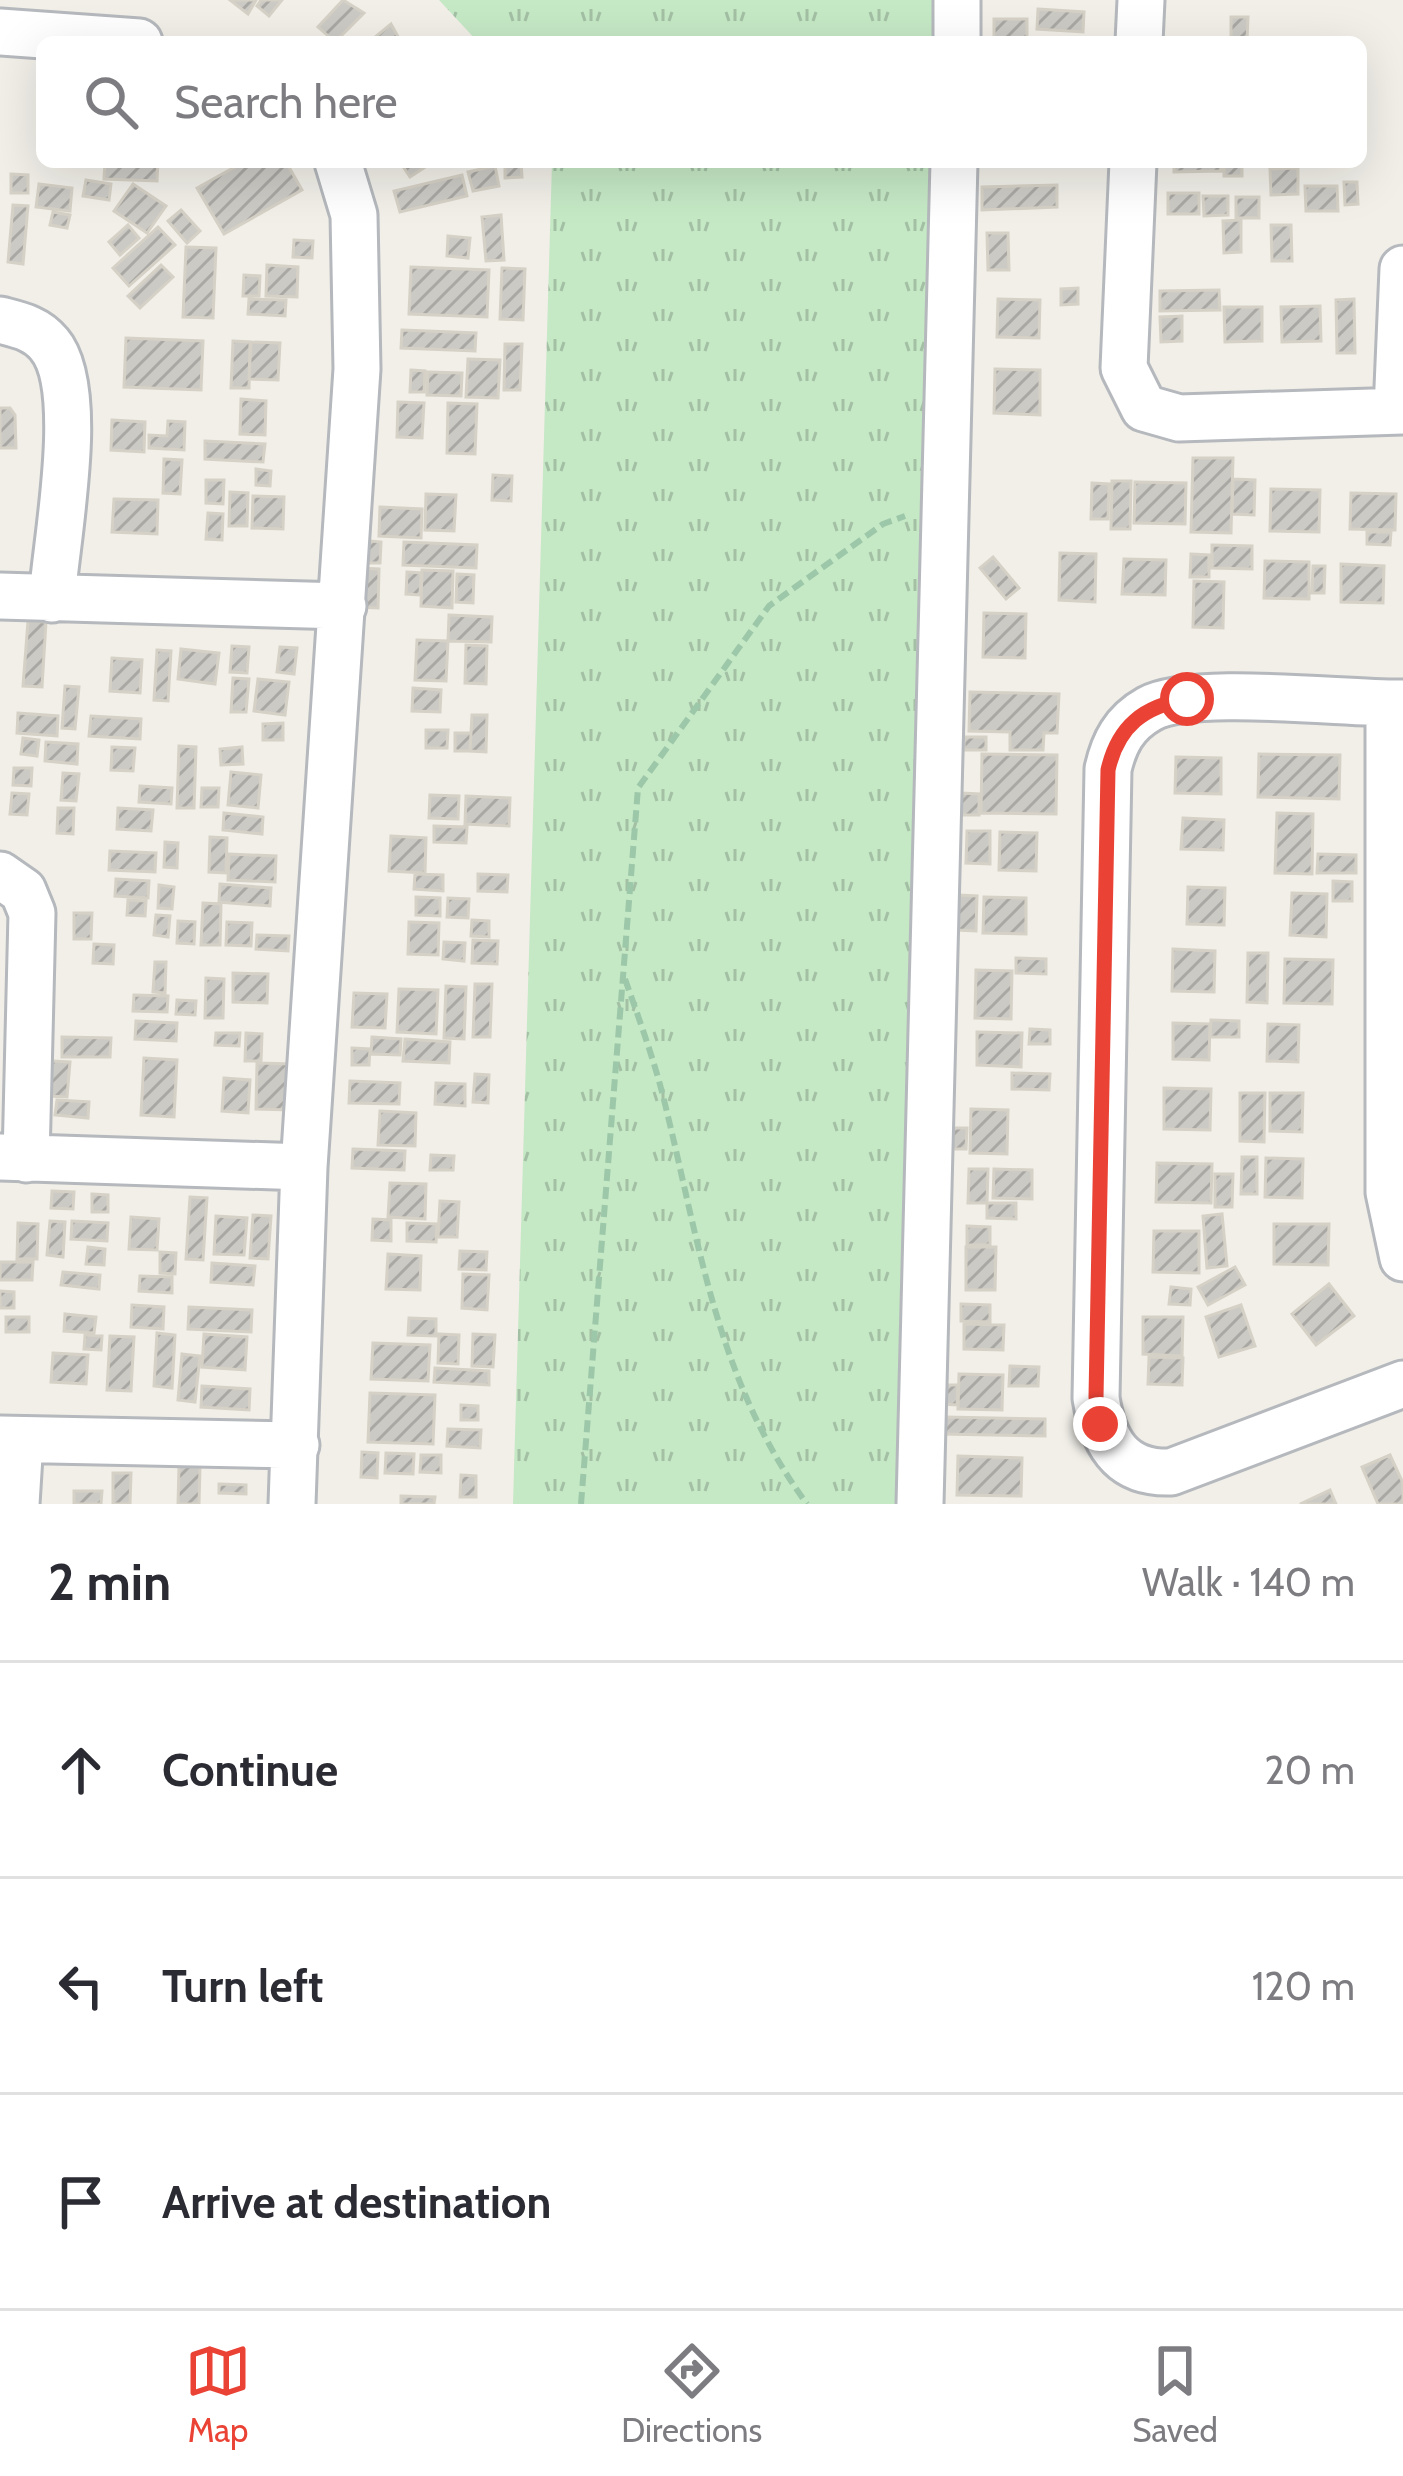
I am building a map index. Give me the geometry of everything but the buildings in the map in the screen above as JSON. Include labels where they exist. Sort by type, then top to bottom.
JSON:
[{"type":"street","points":[[957,0],[957,36]]},
{"type":"street","points":[[1139,36],[1142,0]]},
{"type":"street","points":[[0,32],[56,36]]},
{"type":"street","points":[[292,1504],[304,1167],[357,369],[354,215],[340,168]]},
{"type":"street","points":[[920,1504],[954,168]]},
{"type":"street","points":[[1133,168],[1124,368],[1144,408],[1179,418],[1400,411],[1403,268]]},
{"type":"street","points":[[0,320],[30,328],[51,345],[68,382],[52,599]]},
{"type":"street","points":[[0,596],[343,606]]},
{"type":"street","points":[[1403,1258],[1389,1192],[1396,703],[1162,703],[1131,723],[1113,747],[1108,770],[1096,1397],[1100,1424],[1118,1457],[1157,1473],[1187,1467],[1403,1384]]},
{"type":"street","points":[[0,875],[22,891],[32,913],[13,1158],[304,1167]]},
{"type":"street","points":[[16,1504],[10,1439],[296,1445]]},
{"type":"path","points":[[581,1504],[638,788],[769,606],[883,524],[948,500]]},
{"type":"path","points":[[623,972],[661,1088],[716,1326],[771,1455],[807,1504]]},
{"type":"green space","points":[[439,0],[940,0],[939,36],[472,36]]},
{"type":"green space","points":[[552,168],[937,168],[917,1504],[513,1504]]},
{"type":"route","points":[[1100,1424],[1096,1397],[1108,770],[1113,747],[1131,723],[1162,703],[1187,699]]}]
